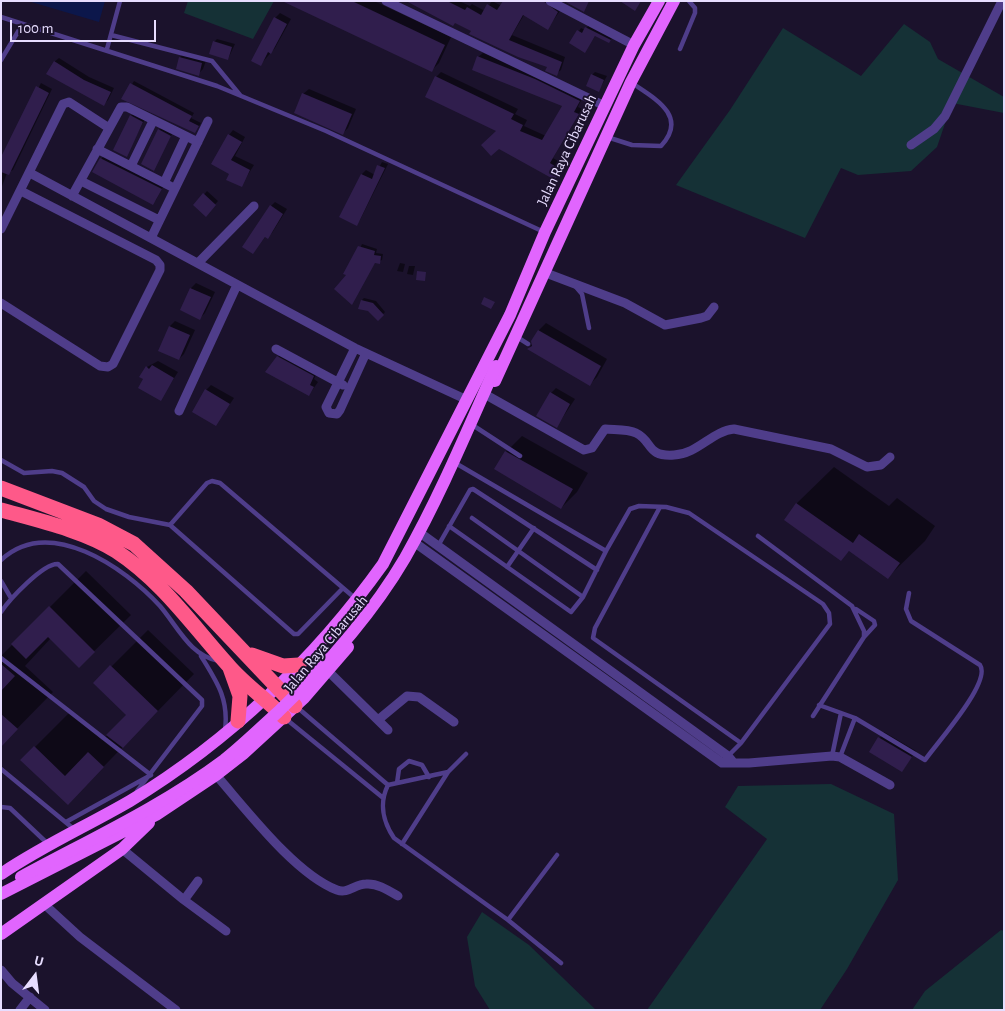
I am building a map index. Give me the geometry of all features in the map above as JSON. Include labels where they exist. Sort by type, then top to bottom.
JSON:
[{"type":"highway","points":[[1,488],[98,525],[134,544],[186,591],[246,652],[300,702]]},
{"type":"highway","points":[[1,510],[83,536],[114,550],[147,574],[164,590],[228,665],[265,697],[284,717]]},
{"type":"highway","points":[[1,520],[42,523]]},
{"type":"highway","points":[[246,652],[283,666],[299,665]]},
{"type":"highway","points":[[228,665],[240,696],[244,717]]},
{"type":"main road","name":"Jalan Raya Cibarusah","points":[[494,365],[510,315],[545,232],[634,45],[659,1]]},
{"type":"main road","name":"Jalan Raya Cibarusah","points":[[1,893],[156,815],[216,775],[267,733],[300,702],[369,622],[421,540],[546,273],[631,82],[674,1]]},
{"type":"main road","name":"Jalan Raya Cibarusah","points":[[1,893],[19,875],[128,814],[226,750],[296,686],[334,648],[391,568],[412,532],[527,299],[538,290]]},
{"type":"main road","name":"Jalan Raya Cibarusah","points":[[1,874],[48,844],[71,826],[129,801],[195,758],[244,717],[299,665],[357,600],[383,564],[465,399],[510,315]]},
{"type":"main road","points":[[244,717],[257,713],[264,717],[267,733]]},
{"type":"main road","points":[[1,934],[122,849],[156,815]]},
{"type":"main road","name":"Jalan Raya Cibarusah","points":[[1,878],[19,875]]},
{"type":"street","points":[[386,1],[606,106]]},
{"type":"street","points":[[550,1],[634,45]]},
{"type":"street","points":[[911,145],[934,129],[945,116],[1002,1]]},
{"type":"street","points":[[1,229],[65,102],[69,102],[109,128]]},
{"type":"street","points":[[72,196],[121,107],[124,106],[198,142]]},
{"type":"street","points":[[151,238],[208,120]]},
{"type":"street","points":[[131,166],[153,121]]},
{"type":"street","points":[[164,183],[186,136]]},
{"type":"street","points":[[97,149],[174,188]]},
{"type":"street","points":[[30,173],[366,354],[465,399]]},
{"type":"street","points":[[81,181],[159,220]]},
{"type":"street","points":[[1,303],[100,366],[108,367],[113,364],[160,270],[160,265],[156,260],[20,191]]},
{"type":"street","points":[[198,263],[254,206]]},
{"type":"street","points":[[546,273],[573,285],[593,290],[626,303],[665,325],[707,316],[714,308]]},
{"type":"street","points":[[179,411],[237,285]]},
{"type":"street","points":[[355,348],[326,408],[328,414],[337,414],[366,354]]},
{"type":"street","points":[[276,349],[350,389]]},
{"type":"street","points":[[488,396],[584,450],[590,449],[606,429],[634,432],[654,452],[674,455],[689,453],[726,430],[734,429],[831,449],[867,467],[881,465],[890,457]]},
{"type":"street","points":[[421,540],[438,546],[728,760]]},
{"type":"street","points":[[421,540],[728,760],[836,757],[890,785]]},
{"type":"street","points":[[328,671],[388,730]]},
{"type":"street","points":[[378,720],[407,696],[412,695],[419,697],[454,722]]},
{"type":"street","points":[[216,775],[264,830],[309,873],[337,890],[348,890],[368,884],[381,887],[398,896]]},
{"type":"street","points":[[122,849],[184,900],[226,931]]},
{"type":"street","points":[[184,900],[198,881]]},
{"type":"street","points":[[44,904],[80,936],[176,1010]]},
{"type":"street","points":[[1,970],[12,983],[45,1010]]},
{"type":"street","points":[[20,1010],[30,997]]},
{"type":"lane","points":[[107,49],[120,1]]},
{"type":"lane","points":[[680,49],[695,13],[695,8],[689,1]]},
{"type":"lane","points":[[1,17],[22,25],[107,49],[241,96],[326,131],[545,232]]},
{"type":"lane","points":[[1,60],[22,25]]},
{"type":"lane","points":[[111,35],[212,61],[241,96]]},
{"type":"lane","points":[[606,136],[632,145],[661,146],[668,138],[672,127],[670,114],[661,103],[631,82]]},
{"type":"lane","points":[[573,285],[582,294],[589,328]]},
{"type":"lane","points":[[516,336],[528,344]]},
{"type":"lane","points":[[474,426],[520,456]]},
{"type":"lane","points":[[1,460],[24,473],[52,471],[62,473],[84,487],[94,501],[118,514],[170,525],[294,634],[298,634],[343,588]]},
{"type":"lane","points":[[457,464],[606,551]]},
{"type":"lane","points":[[170,525],[207,483],[212,481],[220,484],[357,600]]},
{"type":"lane","points":[[438,546],[472,489],[597,570]]},
{"type":"lane","points":[[449,526],[569,612],[573,611],[584,597],[606,551],[632,507],[660,507],[682,510],[700,519],[823,604],[829,613],[830,624],[728,760]]},
{"type":"lane","points":[[660,507],[595,628],[593,638],[740,743]]},
{"type":"lane","points":[[472,518],[584,597]]},
{"type":"lane","points":[[507,567],[534,528]]},
{"type":"lane","points":[[758,536],[874,621],[875,625],[864,637],[813,716]]},
{"type":"lane","points":[[1,560],[14,549],[39,543],[67,545],[80,549],[133,581],[160,606],[192,648],[200,655],[208,660],[228,665]]},
{"type":"lane","points":[[1,612],[11,598],[54,564],[61,565],[202,700],[204,704],[151,775],[129,801]]},
{"type":"lane","points":[[1,581],[11,598]]},
{"type":"lane","points":[[819,705],[855,718],[925,760],[980,684],[983,672],[980,666],[911,621],[906,609],[909,593]]},
{"type":"lane","points":[[855,608],[864,631],[864,637]]},
{"type":"lane","points":[[200,655],[224,698],[227,713],[224,733]]},
{"type":"lane","points":[[1,658],[151,775]]},
{"type":"lane","points":[[300,702],[388,785]]},
{"type":"lane","points":[[836,757],[841,713]]},
{"type":"lane","points":[[284,717],[382,797]]},
{"type":"lane","points":[[836,757],[855,718]]},
{"type":"lane","points":[[402,844],[448,772],[466,754]]},
{"type":"lane","points":[[398,783],[400,768],[412,760],[424,766],[428,777]]},
{"type":"lane","points":[[1,769],[71,826],[151,775]]},
{"type":"lane","points":[[388,785],[448,772]]},
{"type":"lane","points":[[388,785],[382,797],[387,827],[394,838],[508,920],[561,964]]},
{"type":"lane","points":[[1,807],[10,808],[48,844]]},
{"type":"lane","points":[[508,920],[557,855]]},
{"type":"green space","points":[[188,1],[274,1],[253,39],[184,13]]},
{"type":"green space","points":[[904,24],[930,42],[938,59],[1004,97],[1004,113],[952,103],[937,147],[911,171],[858,175],[841,168],[805,238],[676,185],[730,110],[783,28],[861,76]]},
{"type":"green space","points":[[831,784],[894,814],[898,880],[847,969],[820,1010],[647,1010],[767,839],[725,807],[738,786]]},
{"type":"green space","points":[[482,912],[529,945],[596,1010],[490,1010],[475,986],[467,937]]},
{"type":"green space","points":[[1001,930],[1004,931],[1004,1010],[912,1010],[925,991]]},
{"type":"shaded area","points":[[28,1],[105,1],[99,22]]},
{"type":"building","points":[[282,1],[352,1],[445,45],[432,72]]},
{"type":"building","points":[[406,1],[447,1],[465,10],[467,7],[481,15],[487,4],[497,10],[503,1],[543,1],[558,12],[548,30],[523,15],[509,40],[562,62],[557,76],[545,71],[547,67],[518,57],[469,34],[471,31],[455,23],[453,26]]},
{"type":"building","points":[[564,1],[589,1],[584,12]]},
{"type":"building","points":[[620,1],[641,1],[635,11]]},
{"type":"building","points":[[274,17],[287,24],[271,54],[268,52],[261,66],[251,61]]},
{"type":"building","points":[[585,27],[611,40],[609,43],[595,36],[585,53],[569,43],[577,30],[582,33]]},
{"type":"building","points":[[213,41],[232,47],[228,60],[209,54]]},
{"type":"building","points":[[477,56],[535,79],[580,101],[574,112],[579,114],[550,163],[561,170],[555,180],[499,149],[491,156],[481,145],[496,131],[425,97],[435,76],[514,114],[511,119],[523,125],[520,131],[542,140],[562,106],[472,70]]},
{"type":"building","points":[[179,57],[202,63],[199,76],[176,69]]},
{"type":"building","points":[[54,61],[84,80],[111,92],[104,106],[46,74]]},
{"type":"building","points":[[591,74],[604,80],[599,92],[586,86]]},
{"type":"building","points":[[130,83],[192,116],[189,121],[199,126],[195,133],[121,99]]},
{"type":"building","points":[[36,86],[49,93],[9,175],[1,172],[1,157]]},
{"type":"building","points":[[302,93],[352,114],[343,135],[294,113]]},
{"type":"building","points":[[130,115],[143,122],[127,157],[113,150]]},
{"type":"building","points":[[158,129],[171,136],[154,171],[141,164]]},
{"type":"building","points":[[228,134],[242,142],[231,160],[250,170],[242,187],[226,180],[229,174],[211,164]]},
{"type":"building","points":[[100,158],[162,189],[153,205],[92,172]]},
{"type":"building","points":[[377,165],[385,168],[357,226],[339,217],[361,174],[372,179]]},
{"type":"building","points":[[203,193],[216,205],[206,217],[193,205]]},
{"type":"building","points":[[270,205],[283,214],[268,239],[265,237],[253,254],[242,247]]},
{"type":"building","points":[[358,246],[375,251],[374,255],[381,256],[380,264],[375,263],[352,305],[334,289],[346,275],[343,274]]},
{"type":"building","points":[[417,271],[426,272],[425,281],[416,280]]},
{"type":"building","points":[[190,288],[211,297],[200,320],[180,310]]},
{"type":"building","points":[[484,297],[495,302],[491,309],[481,304]]},
{"type":"building","points":[[361,300],[373,303],[384,315],[378,321],[368,311],[358,309]]},
{"type":"building","points":[[169,326],[190,335],[179,360],[158,351]]},
{"type":"building","points":[[538,330],[601,366],[590,386],[527,349],[532,346],[531,341]]},
{"type":"building","points":[[277,356],[314,376],[310,385],[314,387],[309,396],[265,372]]},
{"type":"building","points":[[152,365],[174,378],[161,401],[138,388],[143,379],[139,377],[146,366],[149,369]]},
{"type":"building","points":[[205,389],[230,404],[216,426],[192,412]]},
{"type":"building","points":[[550,392],[570,404],[557,428],[536,416]]},
{"type":"building","points":[[505,451],[573,489],[561,509],[494,469]]},
{"type":"building","points":[[796,503],[853,543],[859,534],[900,563],[888,579],[849,551],[841,561],[784,520]]},
{"type":"building","points":[[49,606],[95,652],[79,668],[48,637],[26,659],[11,644]]},
{"type":"building","points":[[1,664],[15,676],[1,691]]},
{"type":"building","points":[[110,665],[158,711],[123,748],[106,735],[126,715],[93,683]]},
{"type":"building","points":[[1,714],[18,729],[1,747]]},
{"type":"building","points":[[878,737],[912,757],[902,772],[869,752]]},
{"type":"building","points":[[34,746],[65,776],[88,752],[104,767],[68,805],[20,760]]}]
